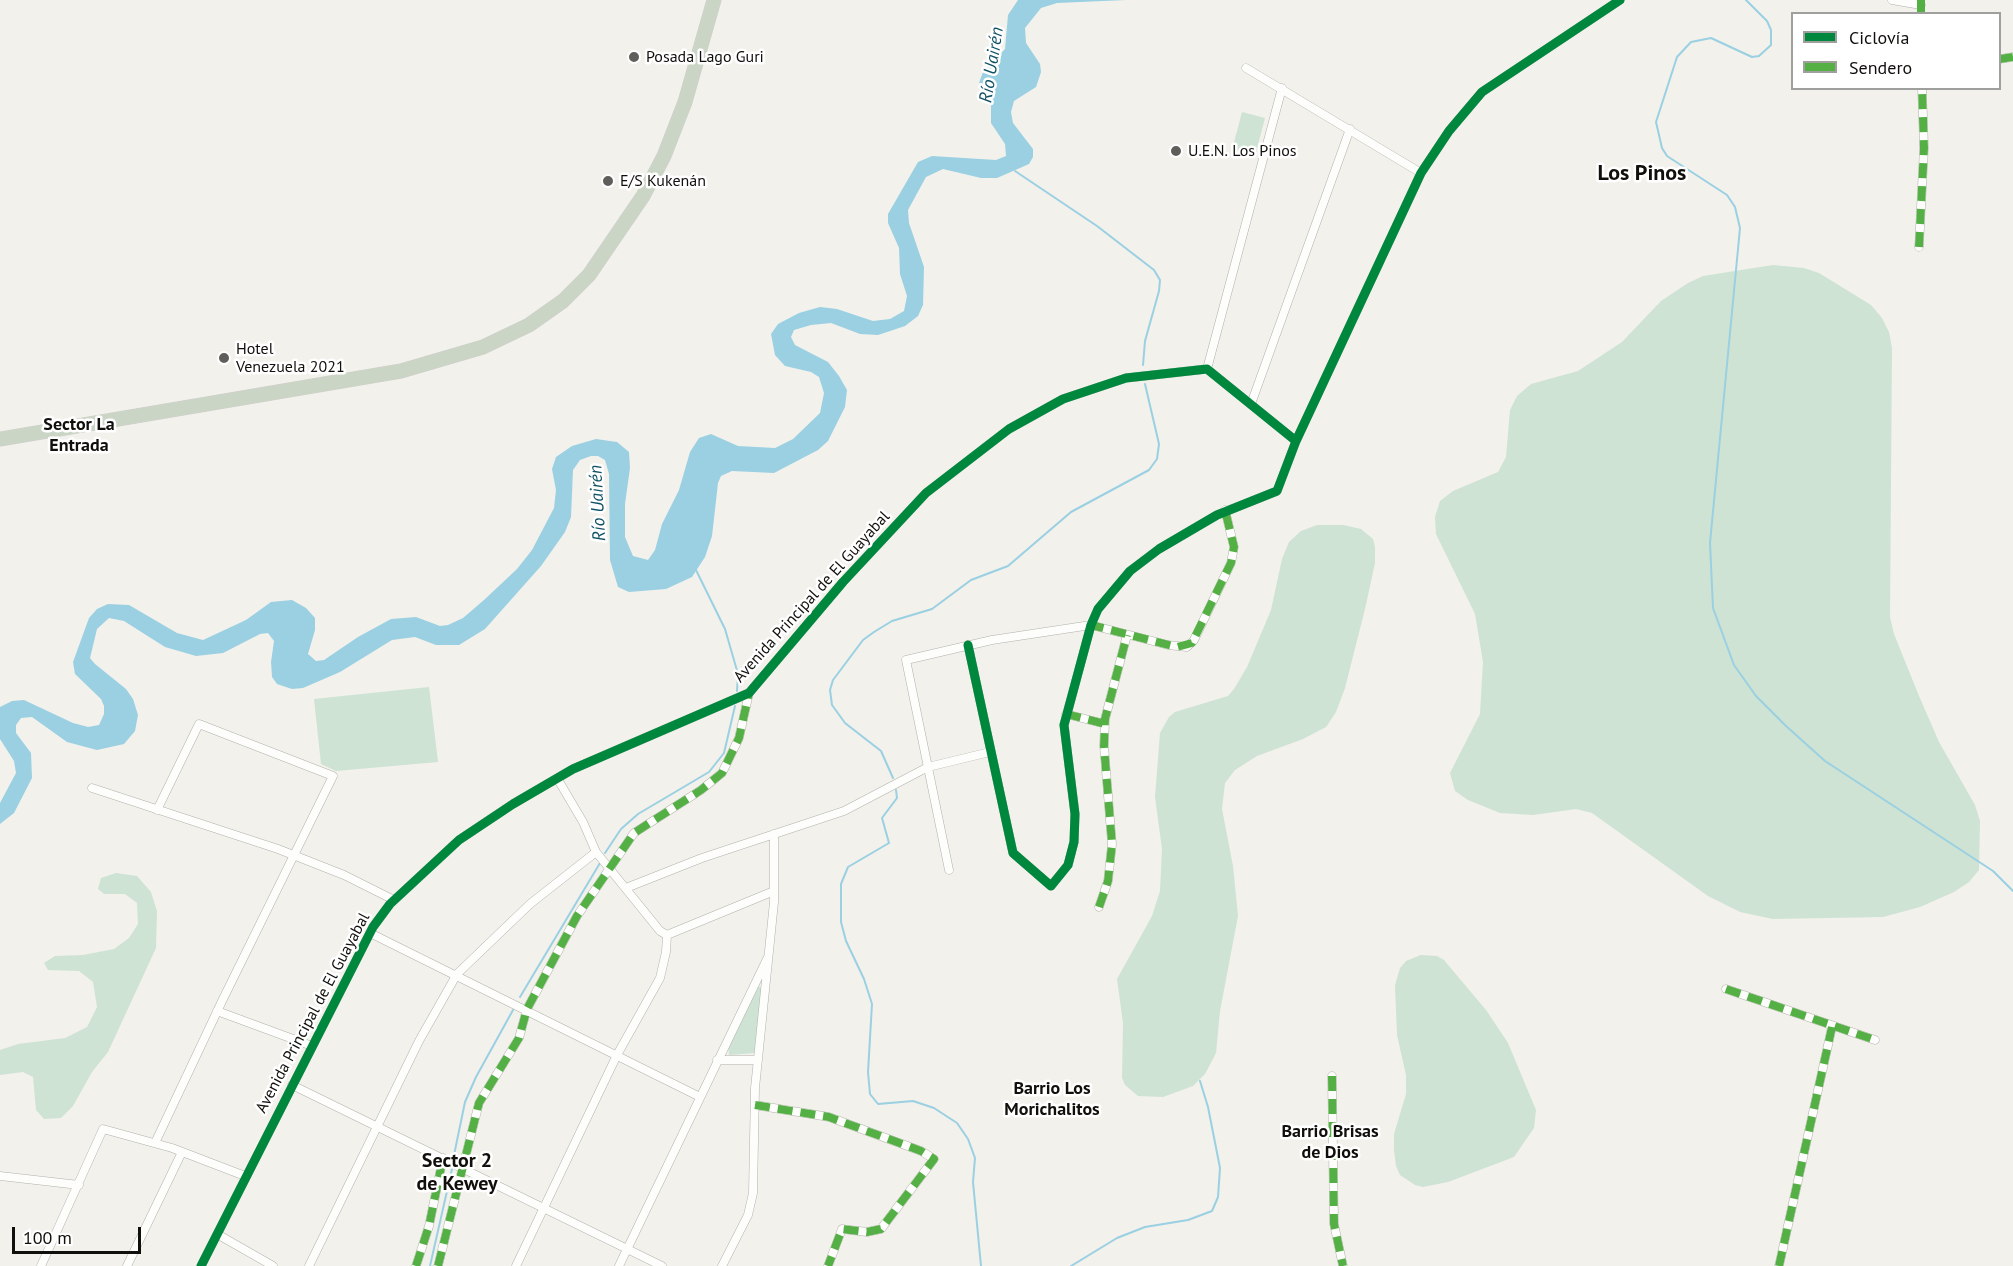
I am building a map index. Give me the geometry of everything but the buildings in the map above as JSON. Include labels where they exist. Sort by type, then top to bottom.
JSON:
[{"type":"highway","points":[[0,439],[400,371],[483,347],[529,325],[563,301],[590,275],[643,196],[664,156],[685,102],[714,0]]},
{"type":"street","points":[[968,645],[1013,853],[1051,886],[1068,865],[1076,829],[1064,735],[1066,714],[1091,625],[1105,598],[1130,571],[1159,549],[1225,510],[1277,491],[1296,441],[1421,173],[1449,131],[1482,92],[1620,0]]},
{"type":"street","points":[[1892,0],[1921,6]]},
{"type":"street","points":[[1246,68],[1421,173]]},
{"type":"street","points":[[1282,88],[1207,369],[1296,441]]},
{"type":"street","points":[[1919,247],[1924,148],[1922,90]]},
{"type":"street","points":[[1251,404],[1350,129]]},
{"type":"street","name":"Avenida Principal de El Guayabal","points":[[201,1266],[370,933],[394,900],[459,840],[557,778],[603,755],[749,693],[843,582],[926,493],[980,450],[1039,411],[1080,392],[1148,373],[1207,369]]},
{"type":"street","points":[[949,870],[906,660],[968,645],[1091,625],[1177,647],[1192,643],[1231,563],[1234,548],[1225,510]]},
{"type":"street","points":[[1099,907],[1108,880],[1112,844],[1104,746],[1105,724],[1127,635]]},
{"type":"street","points":[[438,1266],[479,1103],[519,1038],[527,1009],[577,916],[633,832],[701,790],[722,773],[739,738],[749,693]]},
{"type":"street","points":[[1066,714],[1105,724]]},
{"type":"street","points":[[156,1143],[217,1011],[333,776],[199,724],[157,810]]},
{"type":"street","points":[[626,888],[857,806],[928,767],[990,752]]},
{"type":"street","points":[[557,778],[583,822],[596,852],[660,931],[667,935]]},
{"type":"street","points":[[92,788],[293,855],[344,875],[394,900]]},
{"type":"street","points":[[722,1266],[752,1203],[755,1180],[755,1105],[770,953],[774,891],[774,834]]},
{"type":"street","points":[[309,1266],[418,1041],[457,974],[530,904],[596,852]]},
{"type":"street","points":[[667,935],[774,891]]},
{"type":"street","points":[[370,933],[457,974],[700,1097]]},
{"type":"street","points":[[516,1266],[617,1054],[660,978],[667,935]]},
{"type":"street","points":[[619,1266],[770,953]]},
{"type":"street","points":[[1726,989],[1875,1040]]},
{"type":"street","points":[[217,1011],[312,1046]]},
{"type":"street","points":[[1779,1266],[1832,1027]]},
{"type":"street","points":[[717,1060],[758,1060]]},
{"type":"street","points":[[1332,1076],[1334,1224],[1343,1266]]},
{"type":"street","points":[[291,1085],[662,1266]]},
{"type":"street","points":[[755,1105],[828,1117],[921,1151],[934,1159],[881,1229],[867,1232],[842,1229],[828,1266]]},
{"type":"street","points":[[41,1266],[103,1129],[156,1143],[245,1176]]},
{"type":"street","points":[[127,1266],[182,1152]]},
{"type":"street","points":[[416,1266],[429,1226],[442,1158]]},
{"type":"street","points":[[0,1176],[79,1185]]},
{"type":"street","points":[[217,1234],[273,1266]]},
{"type":"green space","points":[[1242,112],[1265,118],[1255,156],[1232,150]]},
{"type":"green space","points":[[1773,265],[1804,268],[1819,273],[1871,305],[1882,318],[1889,332],[1892,348],[1890,617],[1894,634],[1939,742],[1975,805],[1980,821],[1979,870],[1969,882],[1954,892],[1920,907],[1883,917],[1773,919],[1740,912],[1708,896],[1592,813],[1576,809],[1533,815],[1500,813],[1468,800],[1455,791],[1450,773],[1480,714],[1483,662],[1475,614],[1436,534],[1435,517],[1440,501],[1453,491],[1498,472],[1506,457],[1510,410],[1517,396],[1531,384],[1578,371],[1622,342],[1661,301],[1688,283],[1703,276]]},
{"type":"green space","points":[[1317,525],[1343,525],[1361,529],[1373,539],[1375,547],[1375,563],[1345,688],[1336,712],[1326,727],[1303,739],[1257,756],[1235,770],[1225,783],[1222,809],[1233,866],[1238,916],[1220,1011],[1216,1053],[1205,1074],[1193,1086],[1163,1097],[1138,1096],[1125,1085],[1122,1078],[1123,1023],[1117,979],[1152,916],[1160,891],[1162,849],[1155,797],[1160,733],[1169,717],[1175,712],[1228,696],[1234,689],[1247,667],[1271,610],[1282,559],[1289,542],[1301,531]]},
{"type":"green space","points":[[429,687],[438,762],[336,771],[321,764],[314,699]]},
{"type":"green space","points":[[116,873],[137,876],[151,892],[157,911],[156,948],[108,1052],[92,1072],[73,1106],[61,1118],[44,1119],[36,1110],[33,1077],[23,1072],[0,1075],[0,1050],[18,1044],[65,1038],[87,1027],[97,1007],[93,982],[79,971],[48,970],[44,963],[55,956],[83,955],[114,949],[129,938],[138,924],[137,903],[125,894],[104,894],[98,889],[101,878]]},
{"type":"green space","points":[[1421,955],[1437,956],[1444,960],[1486,1010],[1508,1043],[1536,1110],[1534,1128],[1514,1157],[1448,1182],[1423,1187],[1415,1185],[1400,1175],[1394,1150],[1394,1134],[1406,1094],[1406,1075],[1397,1035],[1395,985],[1400,968],[1406,961]]},
{"type":"green space","points":[[757,986],[762,988],[755,1053],[729,1055],[728,1047]]},
{"type":"water","name":"Río Uairén","points":[[1018,0],[1126,0],[1057,3],[1041,8],[1025,28],[1026,43],[1040,64],[1041,72],[1036,87],[1014,101],[1011,112],[1013,123],[1033,149],[1033,157],[1029,164],[997,178],[981,178],[943,169],[926,177],[908,210],[909,223],[924,267],[923,305],[918,316],[905,326],[878,335],[860,334],[831,323],[794,330],[791,337],[795,345],[828,362],[839,376],[847,390],[845,407],[828,441],[818,450],[774,473],[732,471],[721,476],[718,483],[712,536],[705,557],[692,577],[666,589],[629,592],[618,587],[610,560],[609,474],[605,460],[598,456],[591,456],[580,460],[573,470],[571,517],[565,532],[541,566],[485,629],[459,645],[436,645],[415,637],[392,640],[340,672],[303,688],[292,689],[277,684],[272,677],[271,662],[274,641],[268,633],[260,634],[223,653],[196,656],[165,647],[124,621],[109,618],[97,629],[90,658],[126,689],[133,699],[138,715],[135,731],[124,744],[97,750],[67,742],[32,717],[21,718],[16,725],[16,733],[31,753],[32,778],[14,813],[0,824],[0,803],[16,773],[14,761],[0,739],[0,707],[12,701],[24,700],[73,723],[88,727],[99,725],[104,714],[104,706],[101,699],[75,674],[73,662],[89,618],[97,609],[108,604],[129,605],[177,633],[203,640],[246,620],[271,602],[292,600],[306,608],[315,618],[315,630],[308,654],[316,661],[324,660],[358,637],[391,619],[416,617],[440,626],[448,625],[463,618],[484,600],[517,569],[532,550],[554,508],[556,490],[552,469],[556,457],[572,446],[596,439],[617,442],[629,452],[625,537],[633,556],[648,560],[655,550],[662,524],[679,490],[690,452],[699,438],[711,434],[738,446],[775,448],[793,439],[820,413],[824,393],[819,377],[811,372],[785,366],[775,355],[771,334],[778,324],[799,313],[820,307],[837,309],[873,321],[890,319],[904,311],[907,296],[900,274],[899,248],[888,223],[888,214],[918,162],[932,156],[996,160],[1006,156],[1005,144],[991,123],[991,93],[979,83],[983,72],[1005,49],[1008,15]]},
{"type":"waterway","points":[[1746,0],[1767,21],[1771,30],[1771,45],[1759,56],[1752,57],[1711,38],[1691,42],[1677,57],[1656,122],[1662,148],[1667,156],[1727,195],[1735,207],[1740,228],[1710,543],[1713,608],[1734,665],[1756,696],[1786,726],[1825,761],[1993,871],[2013,891]]},
{"type":"waterway","points":[[1015,171],[1097,226],[1154,270],[1160,280],[1159,291],[1145,341],[1143,365]]},
{"type":"waterway","points":[[893,778],[881,751],[845,723],[832,705],[830,690],[833,680],[863,640],[874,632],[892,621],[932,609],[971,580],[1008,566],[1071,512],[1149,470],[1157,459],[1159,444],[1145,384]]},
{"type":"waterway","points":[[696,570],[725,629],[738,674],[737,691]]},
{"type":"waterway","points":[[605,853],[621,829],[638,814],[709,772],[724,753],[735,706]]},
{"type":"waterway","points":[[896,790],[897,798],[882,818],[889,843],[848,867],[841,884],[841,922],[846,941],[864,979],[872,1004],[868,1072],[870,1094],[878,1104],[913,1101],[934,1108],[957,1123],[968,1139],[975,1158],[973,1182],[981,1266]]},
{"type":"waterway","points":[[520,997],[600,863]]},
{"type":"waterway","points":[[454,1155],[465,1102],[476,1077],[513,1010]]},
{"type":"waterway","points":[[1071,1266],[1117,1238],[1145,1227],[1188,1220],[1212,1211],[1218,1197],[1220,1168],[1208,1107],[1200,1081]]},
{"type":"waterway","points":[[430,1266],[452,1169]]},
{"type":"marked path","points":[[1921,0],[1921,12]]},
{"type":"marked path","points":[[2001,59],[2013,57]]},
{"type":"marked path","points":[[1919,247],[1924,148],[1922,90]]},
{"type":"marked path","points":[[1090,627],[1091,625],[1177,647],[1192,643],[1231,563],[1234,547],[1225,510]]},
{"type":"marked path","points":[[1099,907],[1108,881],[1112,844],[1104,746],[1105,719],[1127,635]]},
{"type":"marked path","points":[[438,1266],[479,1103],[519,1038],[527,1009],[577,916],[634,833],[701,790],[722,773],[739,738],[749,693]]},
{"type":"marked path","points":[[1066,714],[1105,724]]},
{"type":"marked path","points":[[1726,989],[1875,1040]]},
{"type":"marked path","points":[[1779,1266],[1832,1027]]},
{"type":"marked path","points":[[1332,1076],[1334,1224],[1343,1266]]},
{"type":"marked path","points":[[755,1105],[829,1117],[921,1151],[934,1159],[881,1229],[867,1232],[842,1229],[828,1266]]},
{"type":"marked path","points":[[416,1266],[429,1226],[443,1158]]},
{"type":"cycle path","points":[[968,645],[1013,853],[1051,886],[1068,865],[1074,842],[1075,814],[1064,725],[1091,625],[1098,609],[1130,571],[1159,549],[1217,515],[1277,491],[1296,441],[1421,173],[1449,131],[1482,92],[1620,0]]},
{"type":"cycle path","points":[[201,1266],[373,927],[390,904],[459,840],[513,804],[573,769],[749,693],[843,582],[926,493],[1009,429],[1063,399],[1126,378],[1207,369],[1296,441]]},
{"type":"place","name":"Posada Lago Guri","points":[[634,57]]},
{"type":"place","name":"U.E.N. Los Pinos","points":[[1176,151]]},
{"type":"place","name":"E/S Kukenán","points":[[608,181]]},
{"type":"place","name":"Hotel Venezuela 2021","points":[[224,358]]},
{"type":"district","name":"Los Pinos","points":[[1642,174]]},
{"type":"district","name":"Sector La Entrada","points":[[79,435]]},
{"type":"district","name":"Barrio Los Morichalitos","points":[[1052,1099]]},
{"type":"district","name":"Barrio Brisas de Dios","points":[[1330,1142]]},
{"type":"district","name":"Sector 2 de Kewey","points":[[457,1172]]}]
